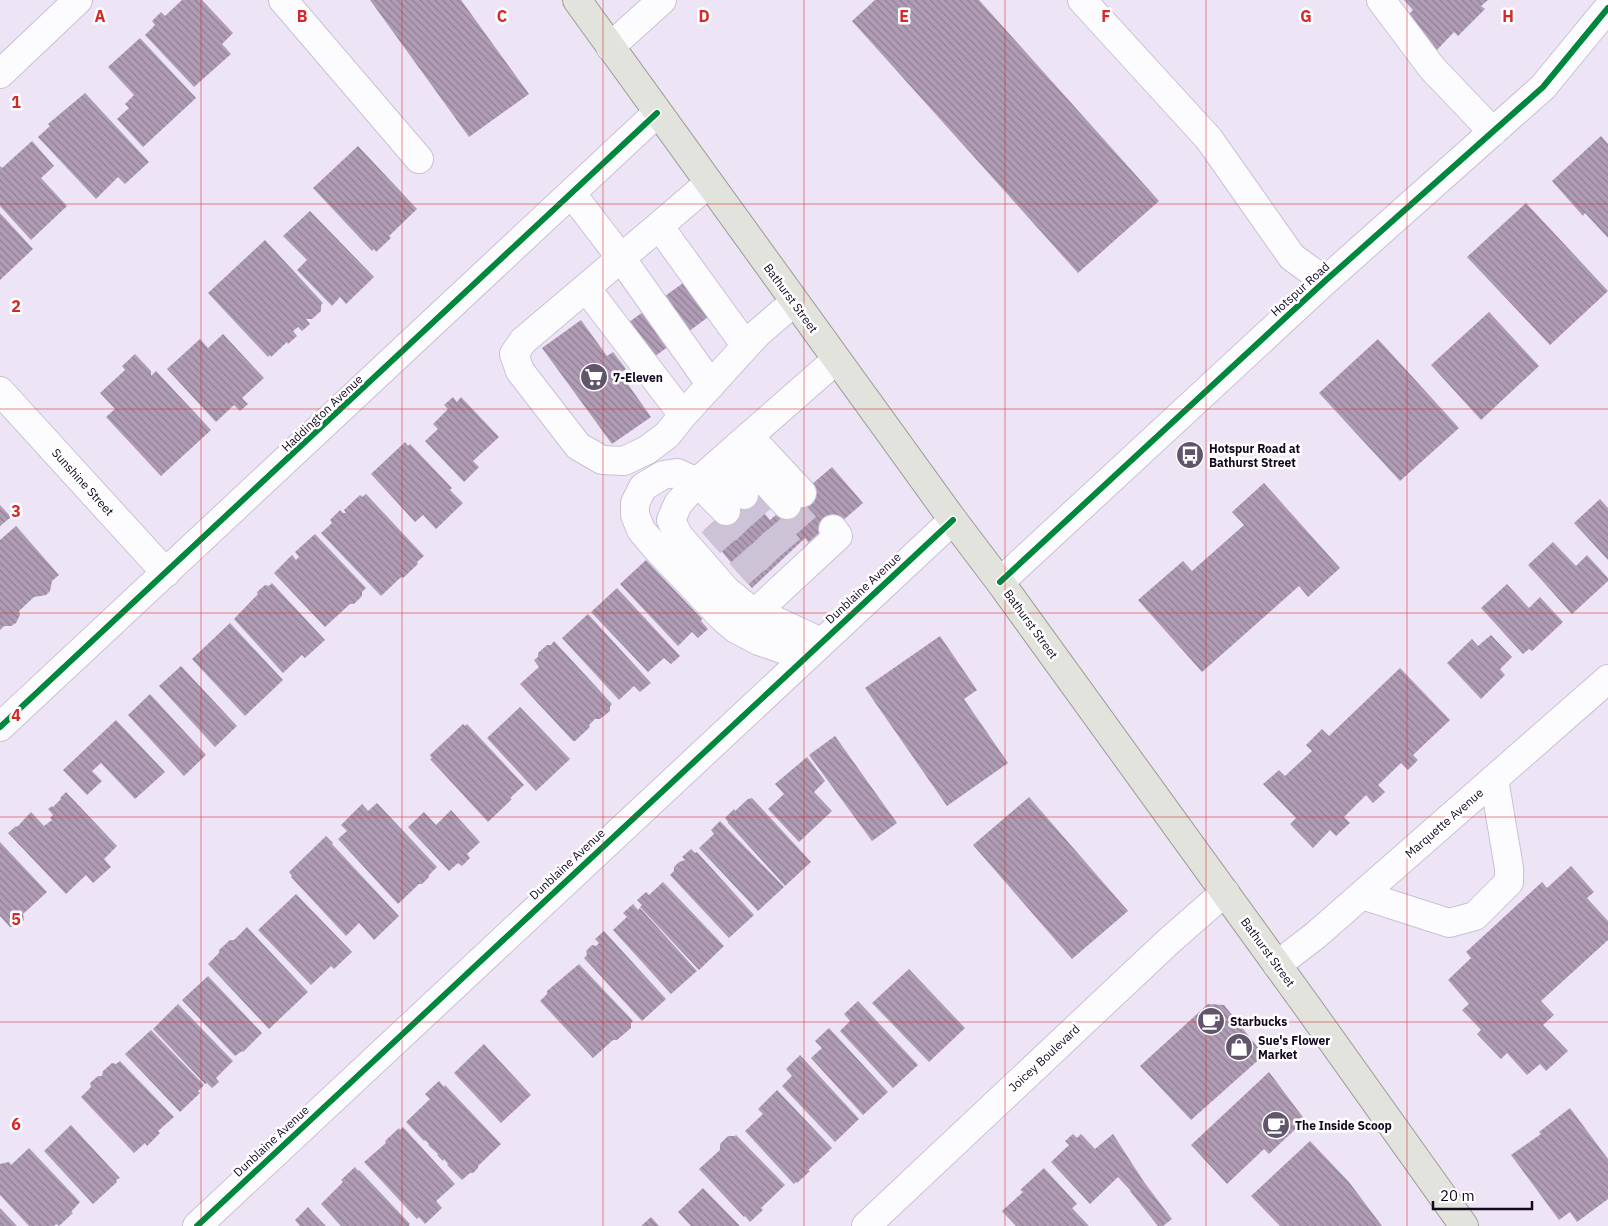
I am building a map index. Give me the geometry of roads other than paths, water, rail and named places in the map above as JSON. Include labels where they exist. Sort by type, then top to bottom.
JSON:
[{"type":"main road","name":"Bathurst Street","points":[[577,0],[708,184],[1225,892],[1464,1226]]},
{"type":"street","points":[[0,74],[78,0]]},
{"type":"street","points":[[283,0],[419,159]]},
{"type":"street","points":[[610,47],[662,0]]},
{"type":"street","points":[[1082,0],[1209,139],[1292,257],[1325,281]]},
{"type":"street","points":[[1381,0],[1432,68],[1493,132]]},
{"type":"street","name":"Hotspur Road","points":[[1000,582],[1325,281],[1543,87],[1608,8]]},
{"type":"street","name":"Haddington Avenue","points":[[0,727],[658,114]]},
{"type":"street","points":[[708,184],[523,341],[514,354],[520,371],[578,446],[602,460],[624,461],[647,450],[667,435],[757,334],[794,302]]},
{"type":"street","points":[[572,194],[621,258],[712,385]]},
{"type":"street","points":[[658,226],[746,346]]},
{"type":"street","points":[[586,288],[683,415]]},
{"type":"street","points":[[795,499],[717,465],[663,475],[643,487],[635,503],[635,514],[641,530],[687,581],[736,629],[760,641],[813,650],[793,566],[748,608],[726,590],[678,535],[672,520],[678,504],[717,465],[836,360]]},
{"type":"street","name":"Sunshine Street","points":[[0,391],[166,573]]},
{"type":"street","points":[[717,465],[727,510]]},
{"type":"street","name":"Dunblaine Avenue","points":[[197,1226],[953,520]]},
{"type":"street","name":"Marquette Avenue","points":[[1277,965],[1362,896],[1608,679]]},
{"type":"street","points":[[1362,896],[1450,923],[1475,916],[1509,882],[1509,868],[1494,779]]},
{"type":"street","name":"Joicey Boulevard","points":[[866,1226],[1169,941],[1225,892]]},
{"type":"tunnel","points":[[744,495],[791,550]]},
{"type":"tunnel","points":[[787,505],[819,541]]},
{"type":"tunnel","points":[[726,511],[777,563]]},
{"type":"tunnel","points":[[712,523],[761,578]]},
{"type":"place","name":"7-Eleven","points":[[594,377]]},
{"type":"place","name":"Hotspur Road at Bathurst Street","points":[[1190,455]]},
{"type":"place","name":"Starbucks","points":[[1211,1021]]},
{"type":"place","name":"Sue's Flower Market","points":[[1239,1047]]},
{"type":"place","name":"The Inside Scoop","points":[[1276,1125]]}]
